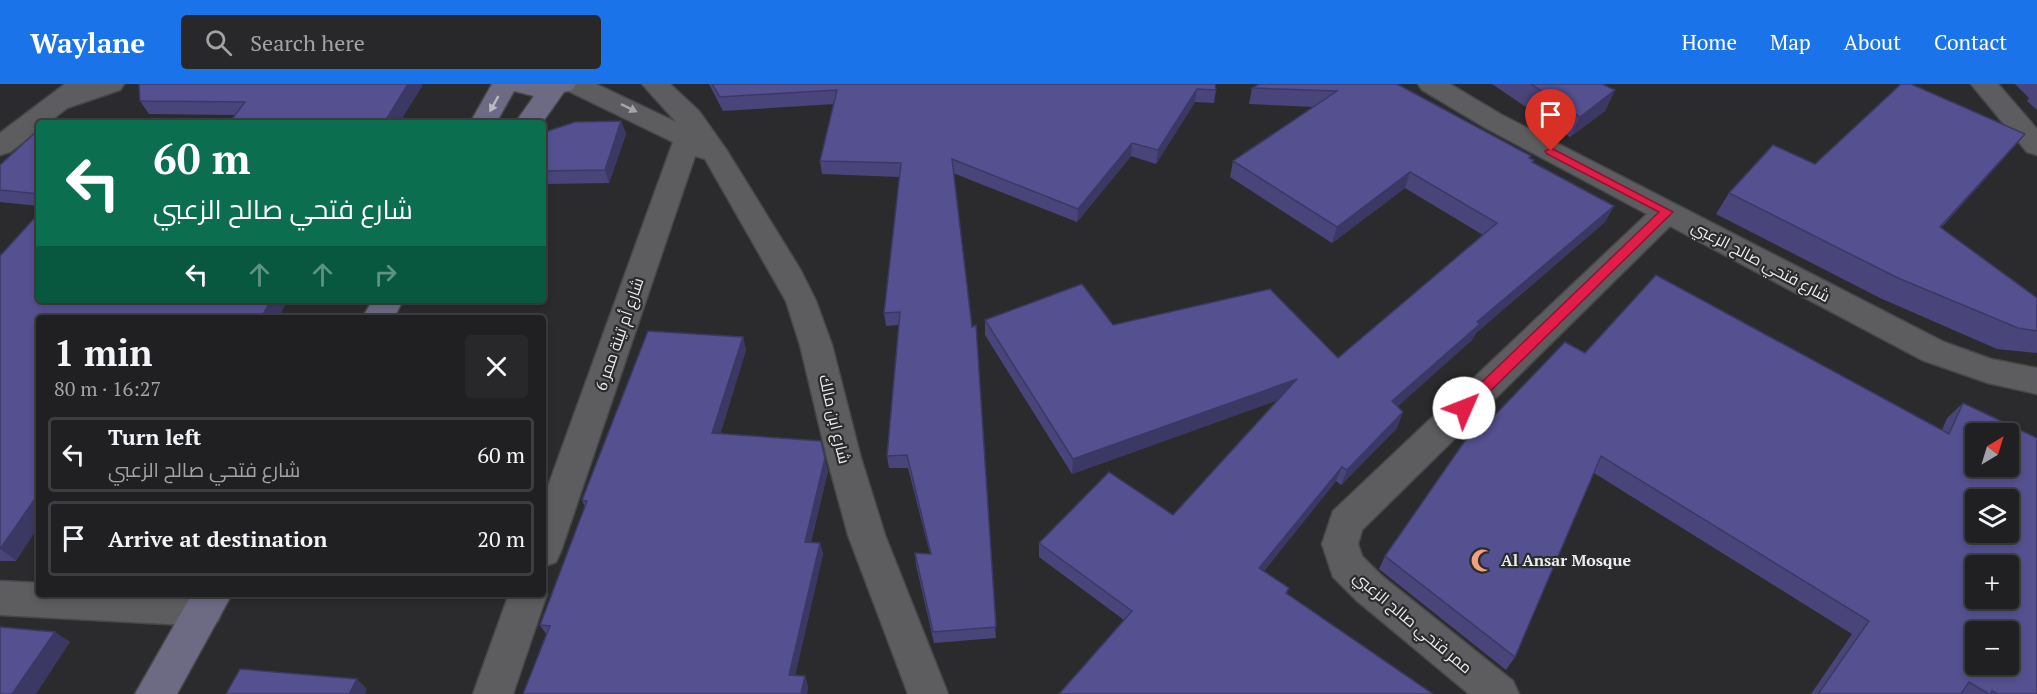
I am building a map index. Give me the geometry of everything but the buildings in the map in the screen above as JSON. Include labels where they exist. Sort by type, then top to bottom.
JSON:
[{"type":"street","points":[[0,146],[82,84]]},
{"type":"street","points":[[58,103],[111,84]]},
{"type":"street","points":[[485,120],[505,84]]},
{"type":"street","points":[[518,84],[535,88],[564,85]]},
{"type":"street","name":"شارع ابن مالك","points":[[655,84],[672,98],[689,127],[716,157],[738,190],[801,300],[822,365],[850,481],[890,605],[928,694]]},
{"type":"street","name":"شارع فتحي صالح الزعبي","points":[[1431,84],[1493,121],[1933,351],[1988,371],[2037,381]]},
{"type":"street","points":[[1984,84],[2037,146]]},
{"type":"street","points":[[531,120],[564,85]]},
{"type":"street","name":"شارع ابن مالك","points":[[564,85],[689,127]]},
{"type":"street","name":"شارع أم تينة ممر 6","points":[[546,542],[689,127]]},
{"type":"street","name":"ممر فتحي صالح الزعبي","points":[[1499,694],[1368,588],[1346,565],[1340,544],[1346,522],[1667,212]]},
{"type":"street","points":[[493,694],[527,597]]},
{"type":"street","points":[[0,598],[208,602],[155,694]]},
{"type":"place","name":"Al Ansar Mosque","points":[[1483,560]]},
{"type":"route","points":[[1464,408],[1667,212],[1551,151]]}]
